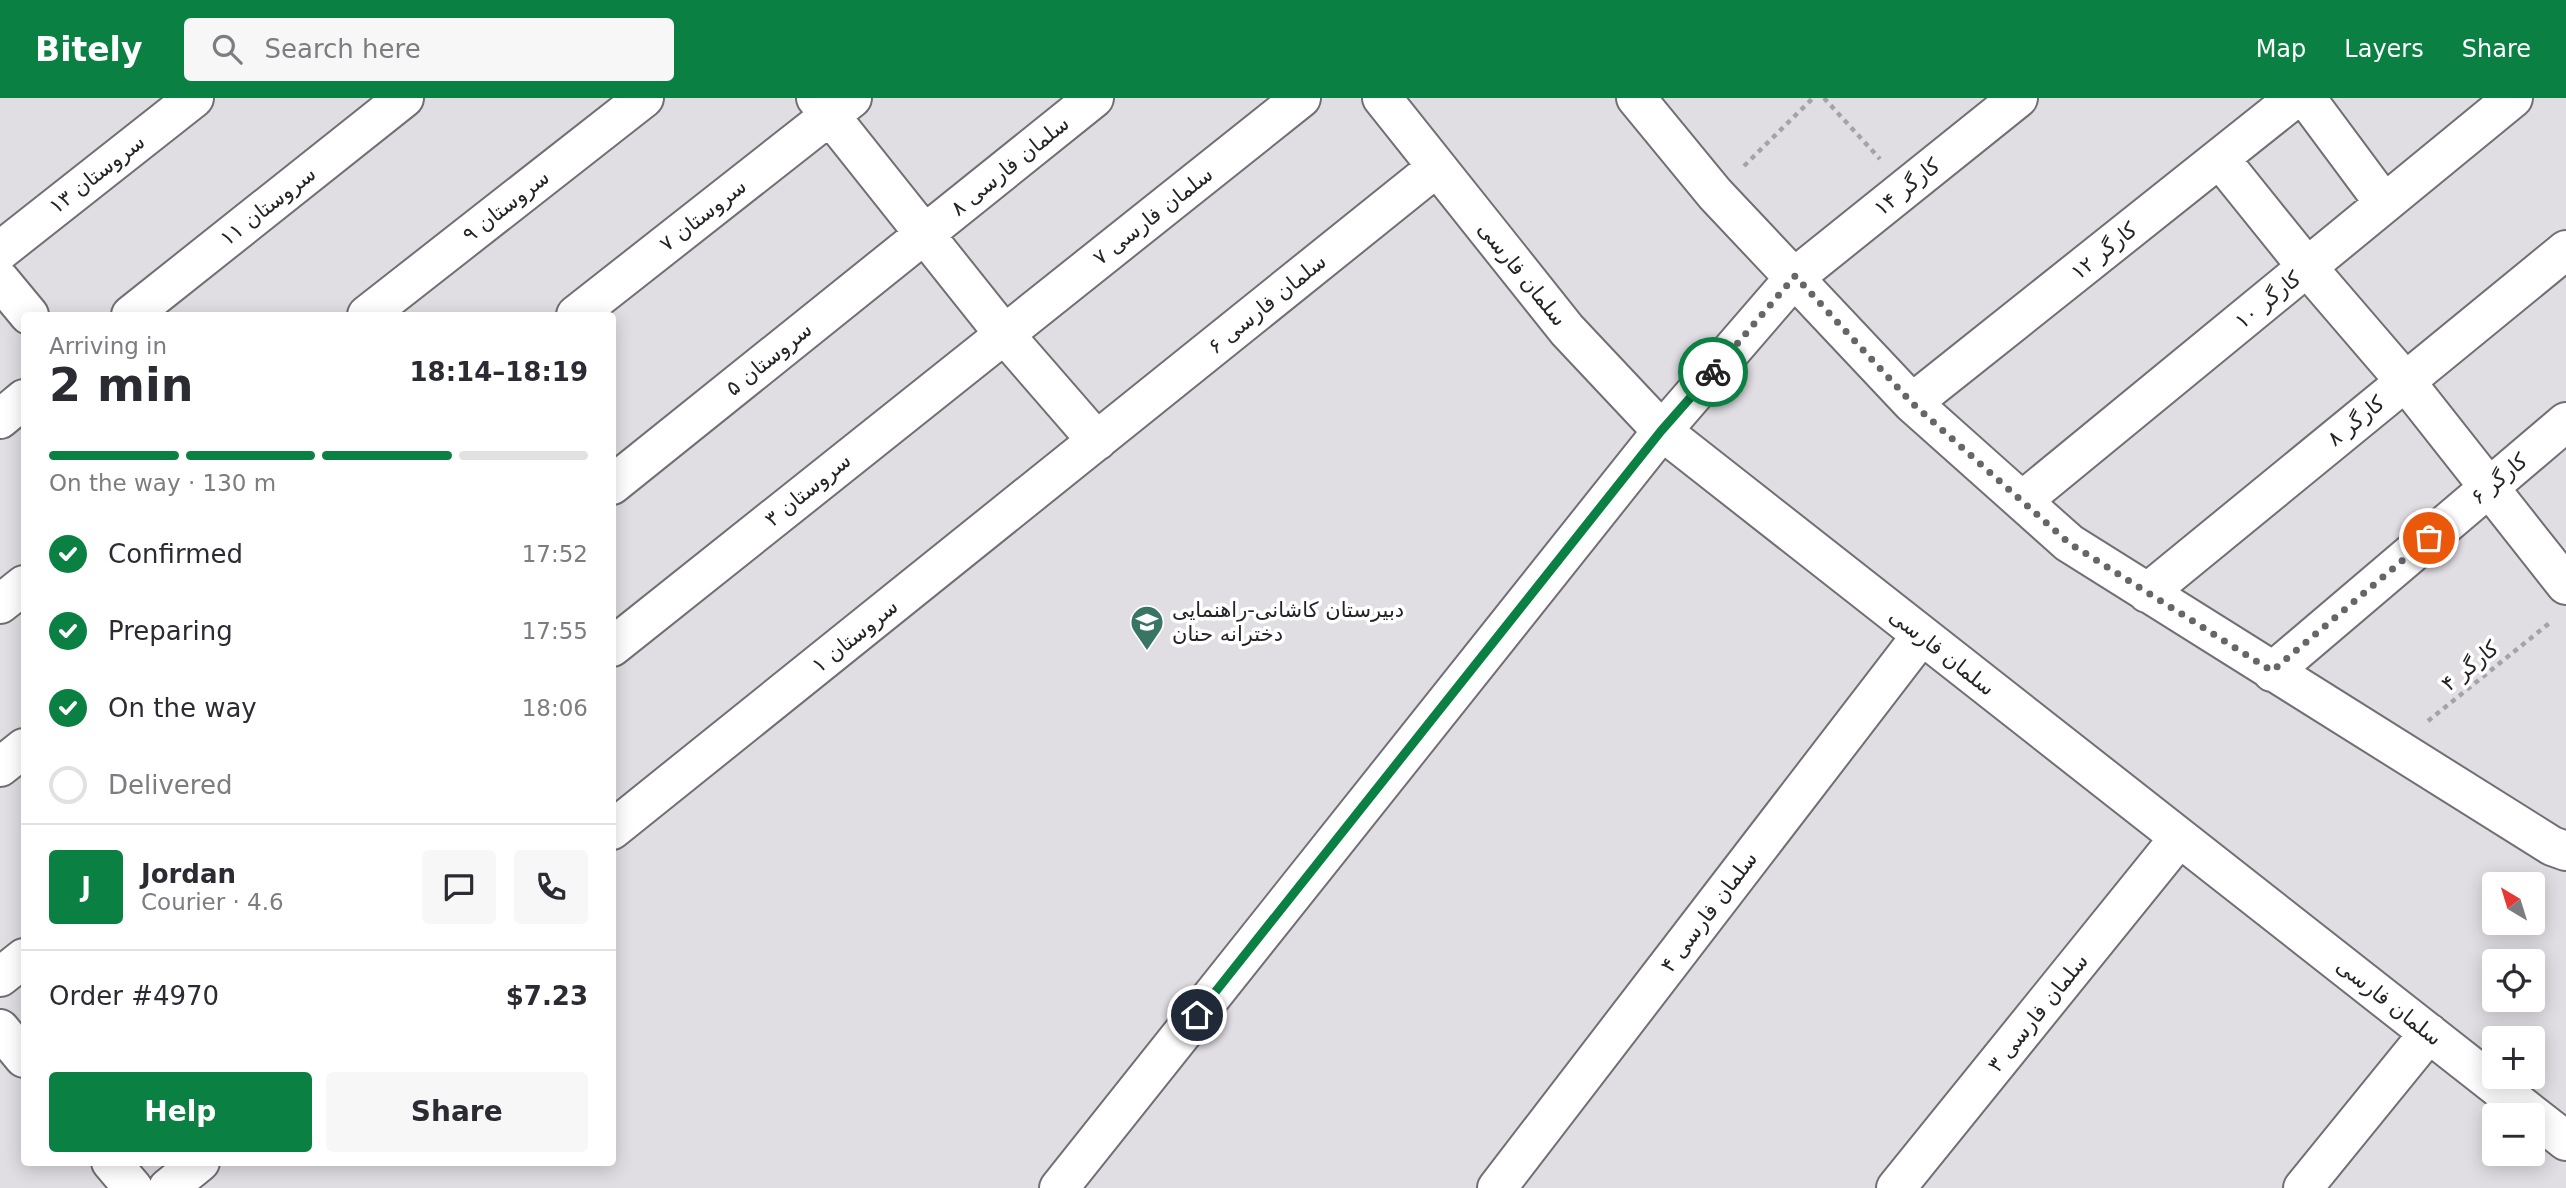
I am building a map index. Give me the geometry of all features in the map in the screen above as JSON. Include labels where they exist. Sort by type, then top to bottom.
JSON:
[{"type":"street","name":"سروستان ۱۳","points":[[0,251],[194,98]]},
{"type":"street","name":"سروستان ۱۱","points":[[135,312],[404,98]]},
{"type":"street","name":"سروستان ۹","points":[[371,312],[645,98]]},
{"type":"street","name":"سلمان فارسی ۸","points":[[926,233],[1094,98]]},
{"type":"street","name":"سلمان فارسی ۷","points":[[1004,334],[1301,98]]},
{"type":"street","name":"سلمان فارسی","points":[[1382,98],[1567,330],[1661,431],[2566,1141]]},
{"type":"street","points":[[1636,98],[1715,194],[1912,403],[2069,543],[2552,846],[2566,851]]},
{"type":"street","name":"کارگر ۱۴","points":[[1059,1188],[1661,431],[1795,276],[2018,98]]},
{"type":"street","name":"کارگر ۱۲","points":[[1912,403],[2295,98]]},
{"type":"street","points":[[2306,98],[2384,204]]},
{"type":"street","name":"کارگر ۱۰","points":[[2022,501],[2513,98]]},
{"type":"street","points":[[833,104],[926,233],[1004,334],[1097,441]]},
{"type":"street","name":"سروستان ۷","points":[[580,312],[833,104]]},
{"type":"street","points":[[2220,159],[2307,267],[2405,381],[2488,488],[2561,601]]},
{"type":"street","name":"سلمان فارسی ۶","points":[[1097,441],[1437,167]]},
{"type":"street","name":"سروستان ۵","points":[[616,482],[926,233]]},
{"type":"street","name":"کارگر ۸","points":[[2147,593],[2566,250]]},
{"type":"street","points":[[0,280],[27,312]]},
{"type":"street","name":"سروستان ۳","points":[[616,644],[1004,334]]},
{"type":"street","points":[[0,419],[21,402]]},
{"type":"street","name":"کارگر ۶","points":[[2272,671],[2566,422]]},
{"type":"street","name":"سروستان ۱","points":[[616,827],[1097,441]]},
{"type":"street","points":[[0,604],[21,587]]},
{"type":"street","name":"سلمان فارسی ۴","points":[[1497,1188],[1920,636]]},
{"type":"street","points":[[0,767],[21,750]]},
{"type":"street","name":"سلمان فارسی ۳","points":[[1896,1188],[2179,838]]},
{"type":"street","points":[[0,977],[21,960]]},
{"type":"street","points":[[2303,1188],[2429,1033]]},
{"type":"street","points":[[114,1166],[133,1188]]},
{"type":"street","points":[[168,1188],[195,1166]]},
{"type":"path","points":[[1715,194],[1813,98]]},
{"type":"path","points":[[1824,98],[1906,188]]},
{"type":"path","name":"کارگر ۴","points":[[2395,748],[2561,601]]},
{"type":"way so far","points":[[1713,372],[1795,276],[1912,403],[2069,543],[2272,671],[2429,538]]},
{"type":"place","name":"دبیرستان کاشانی-راهنمایی دخترانه حنان","points":[[1147,652]]},
{"type":"route","points":[[1197,1015],[1661,431],[1713,372]]}]
